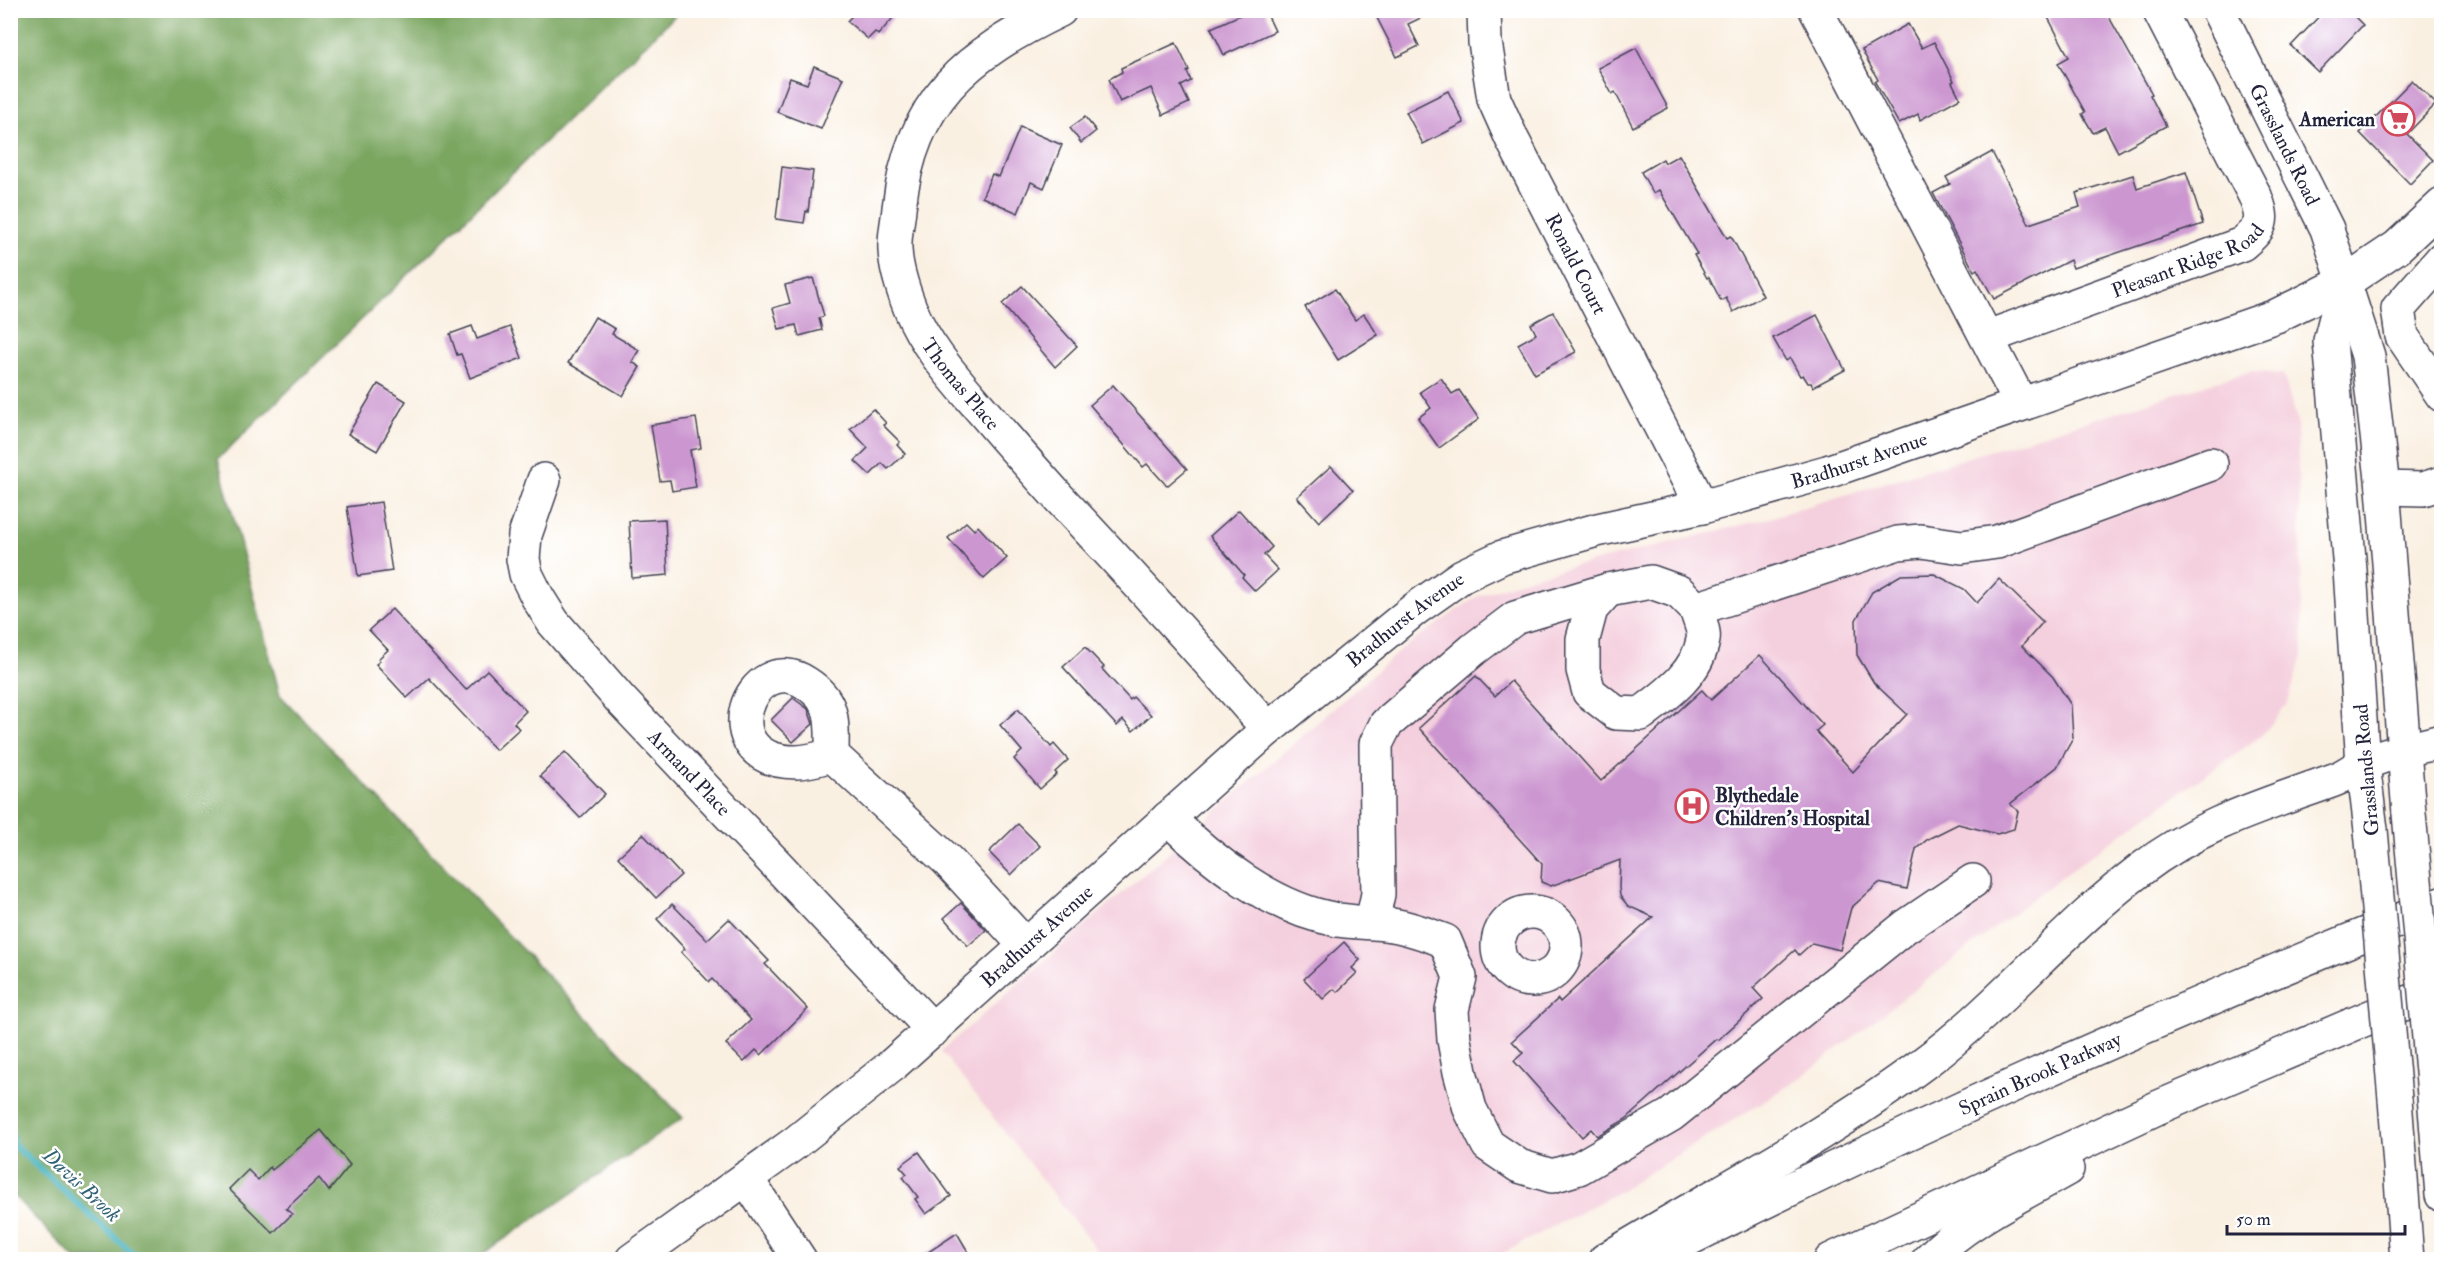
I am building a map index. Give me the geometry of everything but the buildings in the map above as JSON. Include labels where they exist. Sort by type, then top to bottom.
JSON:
[{"type":"main road","name":"Thomas Place","points":[[1060,10],[1025,27],[976,58],[939,96],[922,122],[910,150],[902,186],[895,250],[900,280],[910,309],[928,344],[962,387],[1010,444],[1191,641],[1268,729]]},
{"type":"main road","name":"Ronald Court","points":[[1484,10],[1485,42],[1494,99],[1512,139],[1702,507]]},
{"type":"main road","points":[[1816,10],[2021,404]]},
{"type":"main road","name":"Grasslands Road","points":[[2218,10],[2327,229],[2368,356],[2383,488],[2442,1195]]},
{"type":"main road","name":"Pleasant Ridge Road","points":[[1988,337],[2242,244],[2259,230],[2262,213],[2255,196],[2161,11]]},
{"type":"main road","name":"Bradhurst Avenue","points":[[632,1260],[795,1143],[933,1030],[1268,729],[1415,609],[1462,576],[1502,557],[1597,530],[1702,507],[1827,472],[2276,316],[2345,282],[2397,247],[2442,205]]},
{"type":"main road","points":[[2442,259],[2398,309],[2402,336],[2442,395]]},
{"type":"main road","name":"Grasslands Road","points":[[2345,282],[2330,341],[2349,547],[2363,764],[2395,1099],[2407,1260]]},
{"type":"main road","points":[[1696,609],[1898,543],[1922,541],[1962,547],[1997,542],[2211,464]]},
{"type":"main road","name":"Armand Place","points":[[544,480],[525,535],[523,559],[526,574],[554,622],[620,699],[933,1030]]},
{"type":"main road","points":[[2383,488],[2423,489],[2442,483]]},
{"type":"main road","points":[[1372,922],[1378,894],[1376,744],[1386,724],[1474,649],[1515,618],[1608,590],[1650,582],[1678,592],[1696,609],[1704,639],[1693,666],[1682,681],[1641,714],[1616,712],[1589,692],[1583,670],[1583,639],[1591,609],[1608,590]]},
{"type":"main road","points":[[1605,1260],[1802,1145],[1903,1079],[1959,1035],[2115,891],[2160,855],[2208,827],[2342,777],[2363,764],[2442,741]]},
{"type":"main road","points":[[832,755],[948,861],[1026,946]]},
{"type":"main road","points":[[1167,819],[1205,852],[1248,883],[1287,904],[1332,919],[1372,922],[1416,930],[1499,958]]},
{"type":"main road","points":[[1445,941],[1460,977],[1452,1010],[1454,1040],[1470,1109],[1488,1145],[1519,1166],[1552,1176],[1579,1168],[1671,1115],[1905,927],[1974,881]]},
{"type":"main road","name":"Sprain Brook Parkway","points":[[1647,1260],[1779,1194],[2001,1089],[2236,987],[2442,903]]},
{"type":"main road","points":[[1831,1260],[2082,1141],[2389,1009],[2442,991]]},
{"type":"main road","points":[[1928,1260],[1956,1235],[1980,1219],[2238,1073]]},
{"type":"main road","points":[[746,1178],[800,1260]]},
{"type":"shaded area","name":"Blythedale Children's Hospital","points":[[2251,371],[2283,374],[2297,420],[2303,653],[2287,705],[2261,736],[2062,876],[1796,1081],[1615,1194],[1492,1259],[1104,1259],[941,1051],[1403,648],[1476,597],[1531,577],[1766,519]]},
{"type":"green space","points":[[11,11],[680,11],[218,459],[280,695],[683,1118],[475,1259],[75,1259],[11,1193]]},
{"type":"waterway","name":"Davis Brook","points":[[10,1131],[13,1144],[139,1260]]},
{"type":"place","name":"American","points":[[2398,119]]},
{"type":"place","name":"Blythedale Children's Hospital","points":[[1692,806]]}]
